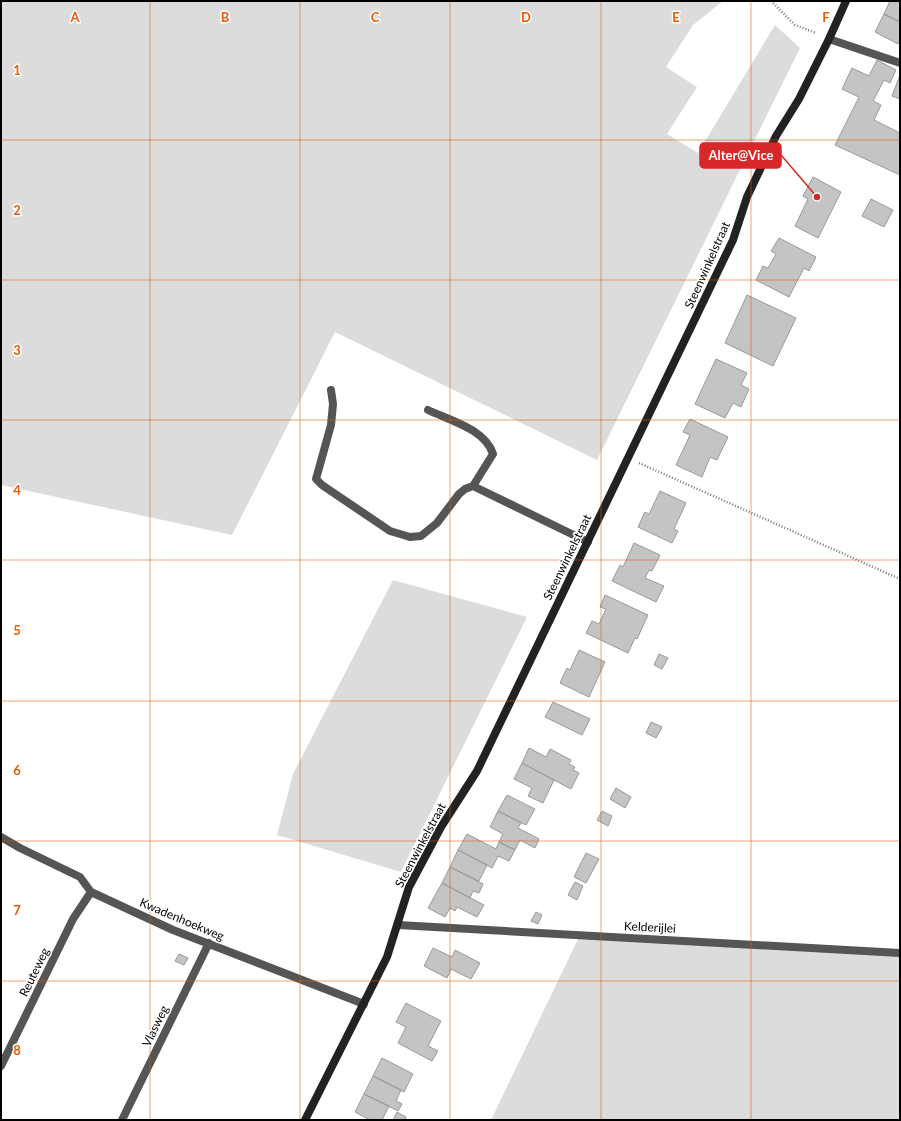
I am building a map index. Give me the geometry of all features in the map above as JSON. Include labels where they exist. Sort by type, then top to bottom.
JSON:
[{"type":"street","name":"Steenwinkelstraat","points":[[305,1120],[387,957],[410,887],[441,826],[477,771],[733,240],[747,197],[776,136],[799,99],[846,1]]},
{"type":"street","points":[[829,39],[900,63]]},
{"type":"street","points":[[330,390],[333,404],[331,425],[316,479],[322,485],[390,531],[410,537],[421,536],[437,523],[459,494],[465,489],[473,486],[493,454],[487,441],[475,431],[428,410]]},
{"type":"street","points":[[473,486],[588,542]]},
{"type":"street","name":"Kwadenhoekweg","points":[[1,837],[20,848],[80,877],[91,892],[173,930],[364,1004]]},
{"type":"street","name":"Reuteweg","points":[[1,1066],[74,919],[91,892]]},
{"type":"street","name":"Kelderijlei","points":[[398,925],[900,953]]},
{"type":"street","name":"Vlasweg","points":[[122,1120],[209,943]]},
{"type":"path","points":[[771,1],[795,25],[829,39]]},
{"type":"path","points":[[628,458],[900,579]]},
{"type":"shaded area","points":[[1,1],[723,1],[693,25],[666,67],[697,87],[667,134],[698,153],[775,25],[800,48],[597,460],[335,332],[232,535],[1,485]]},
{"type":"shaded area","points":[[393,580],[527,617],[401,872],[277,835],[293,774]]},
{"type":"shaded area","points":[[580,935],[900,953],[900,1120],[491,1120]]},
{"type":"building","points":[[890,1],[900,1],[900,22],[884,14]]},
{"type":"building","points":[[884,14],[900,22],[900,39],[898,44],[875,32]]},
{"type":"building","points":[[877,60],[896,70],[890,83],[884,80],[873,101],[881,105],[874,120],[900,133],[900,175],[835,145],[859,97],[842,89],[852,68],[869,76]]},
{"type":"building","points":[[900,75],[900,99],[892,96]]},
{"type":"building","points":[[813,177],[841,192],[818,238],[795,226],[808,199],[803,196]]},
{"type":"building","points":[[871,199],[893,210],[884,227],[862,216]]},
{"type":"building","points":[[779,238],[816,257],[809,271],[804,268],[789,297],[756,280],[763,266],[768,268],[776,254],[771,251]]},
{"type":"building","points":[[747,295],[796,318],[773,366],[725,343]]},
{"type":"building","points":[[716,359],[747,373],[741,385],[749,389],[741,407],[733,403],[725,418],[695,404]]},
{"type":"building","points":[[690,419],[728,437],[717,460],[710,457],[702,477],[676,465],[690,435],[683,432]]},
{"type":"building","points":[[660,491],[686,503],[674,529],[678,531],[672,543],[638,527],[645,512],[649,514]]},
{"type":"building","points":[[634,543],[660,555],[652,571],[649,570],[645,578],[664,586],[656,602],[612,581],[620,565],[623,567]]},
{"type":"building","points":[[605,595],[648,615],[637,639],[635,638],[628,653],[586,633],[592,621],[599,624],[606,609],[600,607]]},
{"type":"building","points":[[579,650],[605,662],[589,697],[560,683],[567,668],[570,670]]},
{"type":"building","points":[[659,654],[668,658],[662,669],[654,665]]},
{"type":"building","points":[[553,702],[590,719],[582,735],[545,717]]},
{"type":"building","points":[[651,722],[662,727],[656,738],[646,733]]},
{"type":"building","points":[[529,748],[546,757],[550,749],[571,760],[569,764],[575,767],[573,770],[579,773],[571,789],[522,763]]},
{"type":"building","points":[[522,763],[554,780],[543,803],[528,796],[532,788],[514,779]]},
{"type":"building","points":[[616,788],[631,797],[625,808],[610,799]]},
{"type":"building","points":[[507,795],[535,809],[526,825],[498,811]]},
{"type":"building","points":[[498,811],[521,823],[518,828],[539,839],[535,848],[520,840],[515,850],[499,842],[503,834],[490,827]]},
{"type":"building","points":[[602,811],[612,816],[608,826],[597,820]]},
{"type":"building","points":[[467,834],[496,849],[499,842],[515,850],[509,861],[498,856],[492,868],[458,850]]},
{"type":"building","points":[[458,850],[487,865],[479,881],[450,867]]},
{"type":"building","points":[[586,853],[599,859],[586,883],[574,877]]},
{"type":"building","points":[[450,867],[483,884],[479,893],[473,891],[470,898],[442,883]]},
{"type":"building","points":[[575,882],[583,886],[577,900],[568,895]]},
{"type":"building","points":[[442,883],[484,905],[477,917],[457,907],[455,911],[450,908],[445,917],[428,908]]},
{"type":"building","points":[[536,912],[542,915],[538,924],[531,921]]},
{"type":"building","points":[[433,948],[452,957],[455,950],[480,963],[471,979],[451,969],[447,978],[424,966]]},
{"type":"building","points":[[179,954],[188,958],[184,965],[175,961]]},
{"type":"building","points":[[406,1003],[441,1021],[428,1046],[438,1051],[432,1061],[398,1043],[406,1027],[396,1022]]},
{"type":"building","points":[[382,1058],[413,1074],[404,1092],[373,1076]]},
{"type":"building","points":[[373,1076],[401,1090],[396,1101],[402,1104],[398,1111],[364,1094]]},
{"type":"building","points":[[364,1094],[389,1106],[382,1120],[370,1120],[355,1112]]},
{"type":"building","points":[[397,1112],[406,1117],[405,1120],[393,1120]]},
{"type":"place","name":"Alter@Vice","points":[[817,197]]}]
